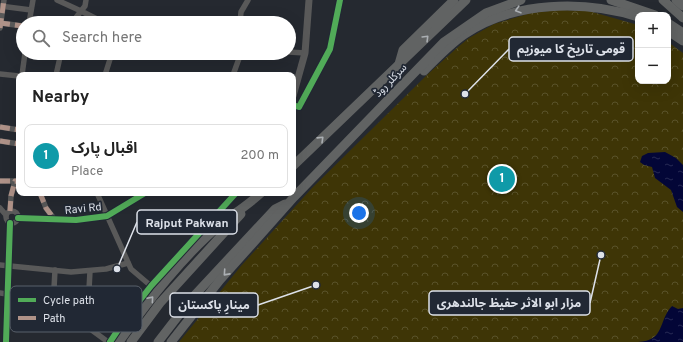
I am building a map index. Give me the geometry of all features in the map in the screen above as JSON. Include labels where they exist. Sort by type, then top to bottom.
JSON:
[{"type":"main road","points":[[399,65],[403,50],[454,0]]},
{"type":"main road","name":"سرکلر روڈ","points":[[296,163],[466,0]]},
{"type":"main road","name":"سرکلر روڈ","points":[[296,196],[448,38],[486,13],[521,0]]},
{"type":"main road","points":[[611,0],[646,12]]},
{"type":"main road","points":[[662,0],[683,18]]},
{"type":"main road","points":[[676,0],[683,6]]},
{"type":"main road","points":[[379,108],[394,99],[465,34],[517,10],[569,2],[607,6],[635,16]]},
{"type":"main road","points":[[671,25],[683,33]]},
{"type":"main road","points":[[671,33],[683,41]]},
{"type":"main road","points":[[142,310],[199,239],[222,224],[257,196]]},
{"type":"main road","points":[[142,327],[160,303],[186,273],[257,196]]},
{"type":"main road","name":"سرکلر روڈ","points":[[171,342],[220,280],[296,196]]},
{"type":"main road","name":"سرکلر روڈ","points":[[158,342],[192,298],[275,209],[292,200]]},
{"type":"main road","points":[[119,342],[126,332]]},
{"type":"main road","points":[[131,342],[138,332]]},
{"type":"street","points":[[30,16],[33,0]]},
{"type":"street","points":[[57,0],[92,16]]},
{"type":"street","points":[[78,16],[85,6],[86,0]]},
{"type":"street","points":[[241,16],[241,12],[248,0]]},
{"type":"street","points":[[296,84],[304,53],[309,0]]},
{"type":"street","points":[[296,106],[299,106],[330,49],[340,0]]},
{"type":"street","points":[[16,26],[0,25],[2,4],[31,10]]},
{"type":"street","points":[[296,52],[304,53]]},
{"type":"street","points":[[21,72],[23,60]]},
{"type":"street","points":[[57,72],[59,60]]},
{"type":"street","points":[[106,72],[110,60]]},
{"type":"street","points":[[234,72],[238,60]]},
{"type":"street","points":[[0,74],[16,75]]},
{"type":"street","points":[[0,127],[16,130]]},
{"type":"street","points":[[0,141],[16,144]]},
{"type":"street","points":[[0,181],[16,182]]},
{"type":"street","points":[[6,342],[8,265],[6,217],[11,196],[16,184]]},
{"type":"street","points":[[41,196],[46,208],[55,220]]},
{"type":"street","points":[[98,196],[128,264],[137,275],[151,286]]},
{"type":"street","name":"Ravi Rd","points":[[18,218],[76,220],[107,216],[140,196]]},
{"type":"street","points":[[142,298],[151,286],[199,239],[234,196]]},
{"type":"street","points":[[0,208],[6,217],[16,222],[18,218],[16,212],[6,217]]},
{"type":"street","points":[[0,265],[56,270],[90,271],[128,264]]},
{"type":"street","points":[[55,286],[56,270]]},
{"type":"street","points":[[89,286],[90,271]]},
{"type":"street","points":[[0,293],[7,294]]},
{"type":"street","points":[[94,332],[109,342],[116,332]]},
{"type":"green space","points":[[559,10],[589,11],[635,24],[635,84],[671,84],[671,44],[683,53],[683,342],[179,342],[241,266],[312,188],[428,74],[469,38],[494,24],[531,13]]},
{"type":"water","points":[[665,152],[676,158],[683,165],[683,212],[677,207],[671,190],[655,178],[652,167],[644,165],[640,162],[642,156],[648,153]]},
{"type":"water","points":[[672,306],[678,309],[683,308],[683,342],[638,342],[647,341],[657,334]]},
{"type":"marked path","points":[[0,28],[4,0]]},
{"type":"marked path","points":[[0,23],[16,25]]},
{"type":"marked path","points":[[0,127],[16,130]]},
{"type":"marked path","points":[[0,141],[16,144]]},
{"type":"marked path","points":[[0,181],[15,181]]},
{"type":"marked path","points":[[10,211],[11,196],[16,181]]},
{"type":"marked path","points":[[41,196],[46,208],[55,220]]},
{"type":"cycle path","points":[[296,106],[299,107],[330,49],[340,0]]},
{"type":"cycle path","points":[[18,218],[76,220],[107,216],[140,196]]},
{"type":"cycle path","points":[[142,298],[233,196]]},
{"type":"cycle path","points":[[6,342],[10,223]]},
{"type":"cycle path","points":[[110,342],[117,332]]},
{"type":"place","name":"قومی تاریخ کا میوزیم","points":[[465,94]]},
{"type":"place","name":"اقبال پارک","points":[[502,179]]},
{"type":"place","name":"مزار ابو الاثر حفیظ جالندھری","points":[[601,255]]},
{"type":"place","name":"Rajput Pakwan","points":[[117,269]]},
{"type":"place","name":"مینارِ پاکستان","points":[[316,285]]}]
